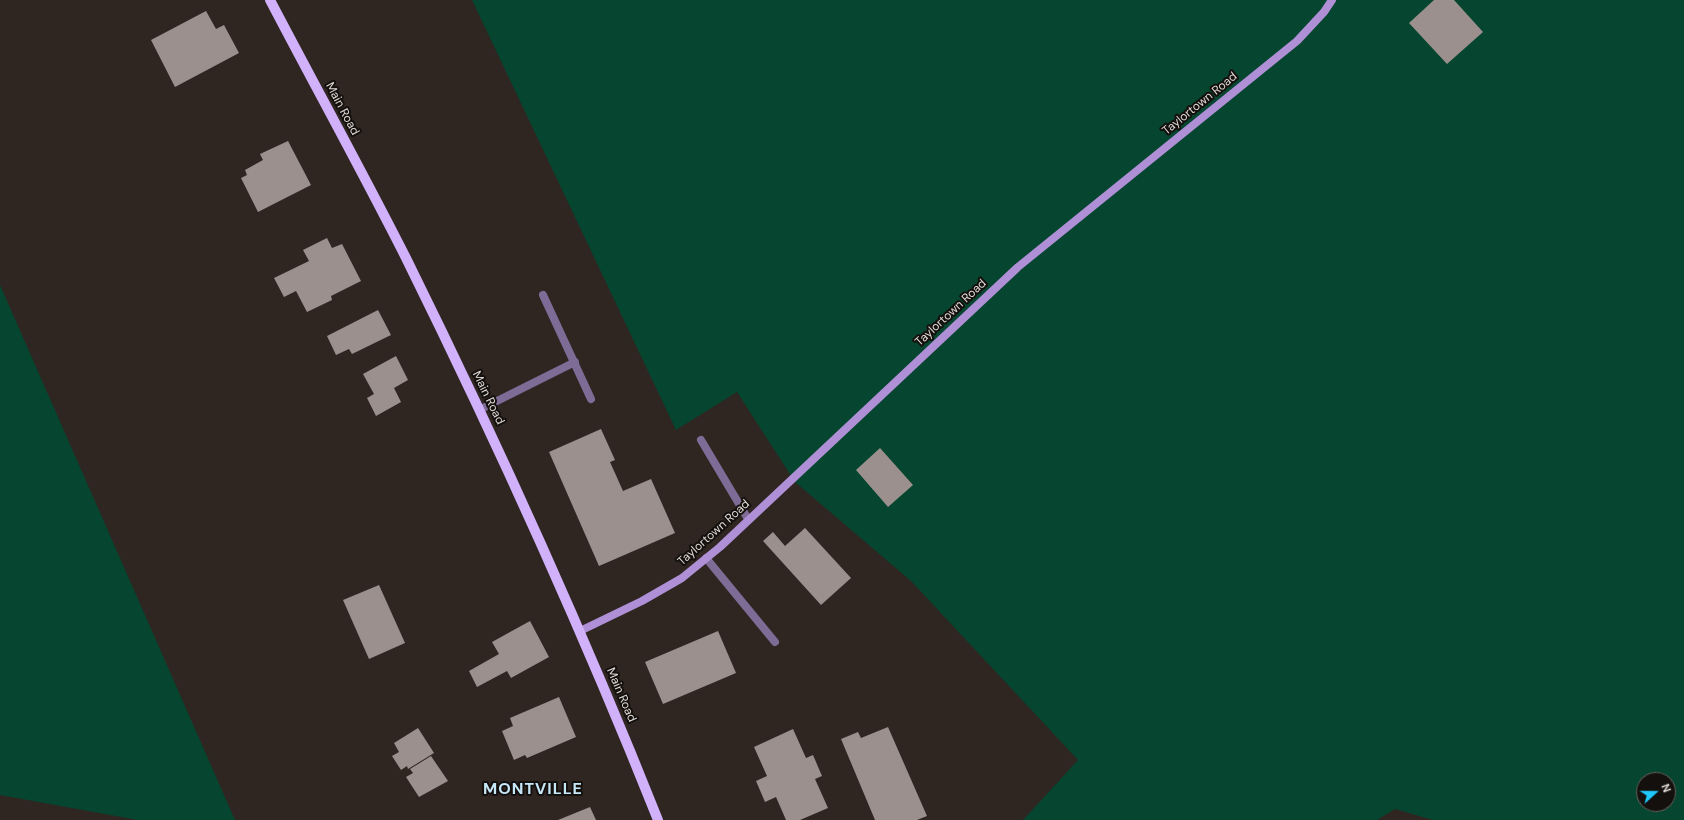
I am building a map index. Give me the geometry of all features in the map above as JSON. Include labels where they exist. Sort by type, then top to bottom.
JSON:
[{"type":"main road","name":"Main Road","points":[[270,0],[405,256],[505,463],[580,631],[658,820]]},
{"type":"street","name":"Taylortown Road","points":[[580,631],[642,601],[682,578],[706,558],[1018,267],[1297,41],[1324,12],[1332,0]]},
{"type":"lane","points":[[543,295],[591,399]]},
{"type":"lane","points":[[479,410],[575,362]]},
{"type":"lane","points":[[701,440],[748,519]]},
{"type":"lane","points":[[706,558],[776,642]]},
{"type":"green space","points":[[472,0],[1684,0],[1684,820],[1433,820],[1395,809],[1377,820],[1023,820],[1078,760],[911,581],[795,482],[737,392],[676,430]]},
{"type":"green space","points":[[0,285],[235,820],[138,820],[0,795]]},
{"type":"building","points":[[1434,0],[1454,0],[1483,32],[1447,64],[1409,23]]},
{"type":"building","points":[[206,11],[216,29],[224,25],[239,53],[175,87],[151,40]]},
{"type":"building","points":[[288,141],[311,185],[258,212],[241,178],[247,175],[245,170],[263,160],[260,154]]},
{"type":"building","points":[[327,238],[332,248],[342,244],[361,281],[331,296],[332,300],[307,312],[296,291],[284,297],[274,278],[309,261],[303,250]]},
{"type":"building","points":[[378,310],[391,335],[352,354],[349,349],[336,355],[327,336]]},
{"type":"building","points":[[396,356],[408,380],[394,388],[401,402],[376,416],[367,398],[374,394],[363,374]]},
{"type":"building","points":[[601,429],[615,460],[610,462],[623,491],[651,479],[675,533],[599,566],[549,452]]},
{"type":"building","points":[[880,448],[913,485],[888,507],[856,470]]},
{"type":"building","points":[[805,528],[851,578],[821,605],[763,541],[773,532],[785,546]]},
{"type":"building","points":[[379,585],[405,643],[369,659],[343,600]]},
{"type":"building","points":[[530,621],[549,657],[511,678],[507,671],[477,687],[469,671],[499,654],[492,642]]},
{"type":"building","points":[[718,631],[736,673],[663,704],[645,662]]},
{"type":"building","points":[[559,697],[576,737],[527,758],[525,755],[514,760],[502,731],[513,726],[510,718]]},
{"type":"building","points":[[888,727],[927,816],[917,820],[875,820],[841,739],[858,732],[861,738]]},
{"type":"building","points":[[418,728],[434,753],[408,769],[407,766],[401,770],[392,756],[399,752],[394,743]]},
{"type":"building","points":[[793,729],[806,758],[813,755],[822,776],[815,779],[828,808],[800,820],[786,820],[776,797],[765,802],[756,781],[767,776],[754,747]]},
{"type":"building","points":[[431,756],[448,781],[419,797],[406,777],[413,773],[410,769]]},
{"type":"building","points":[[590,807],[596,820],[558,820]]},
{"type":"district","name":"MONTVILLE","points":[[533,790]]}]
